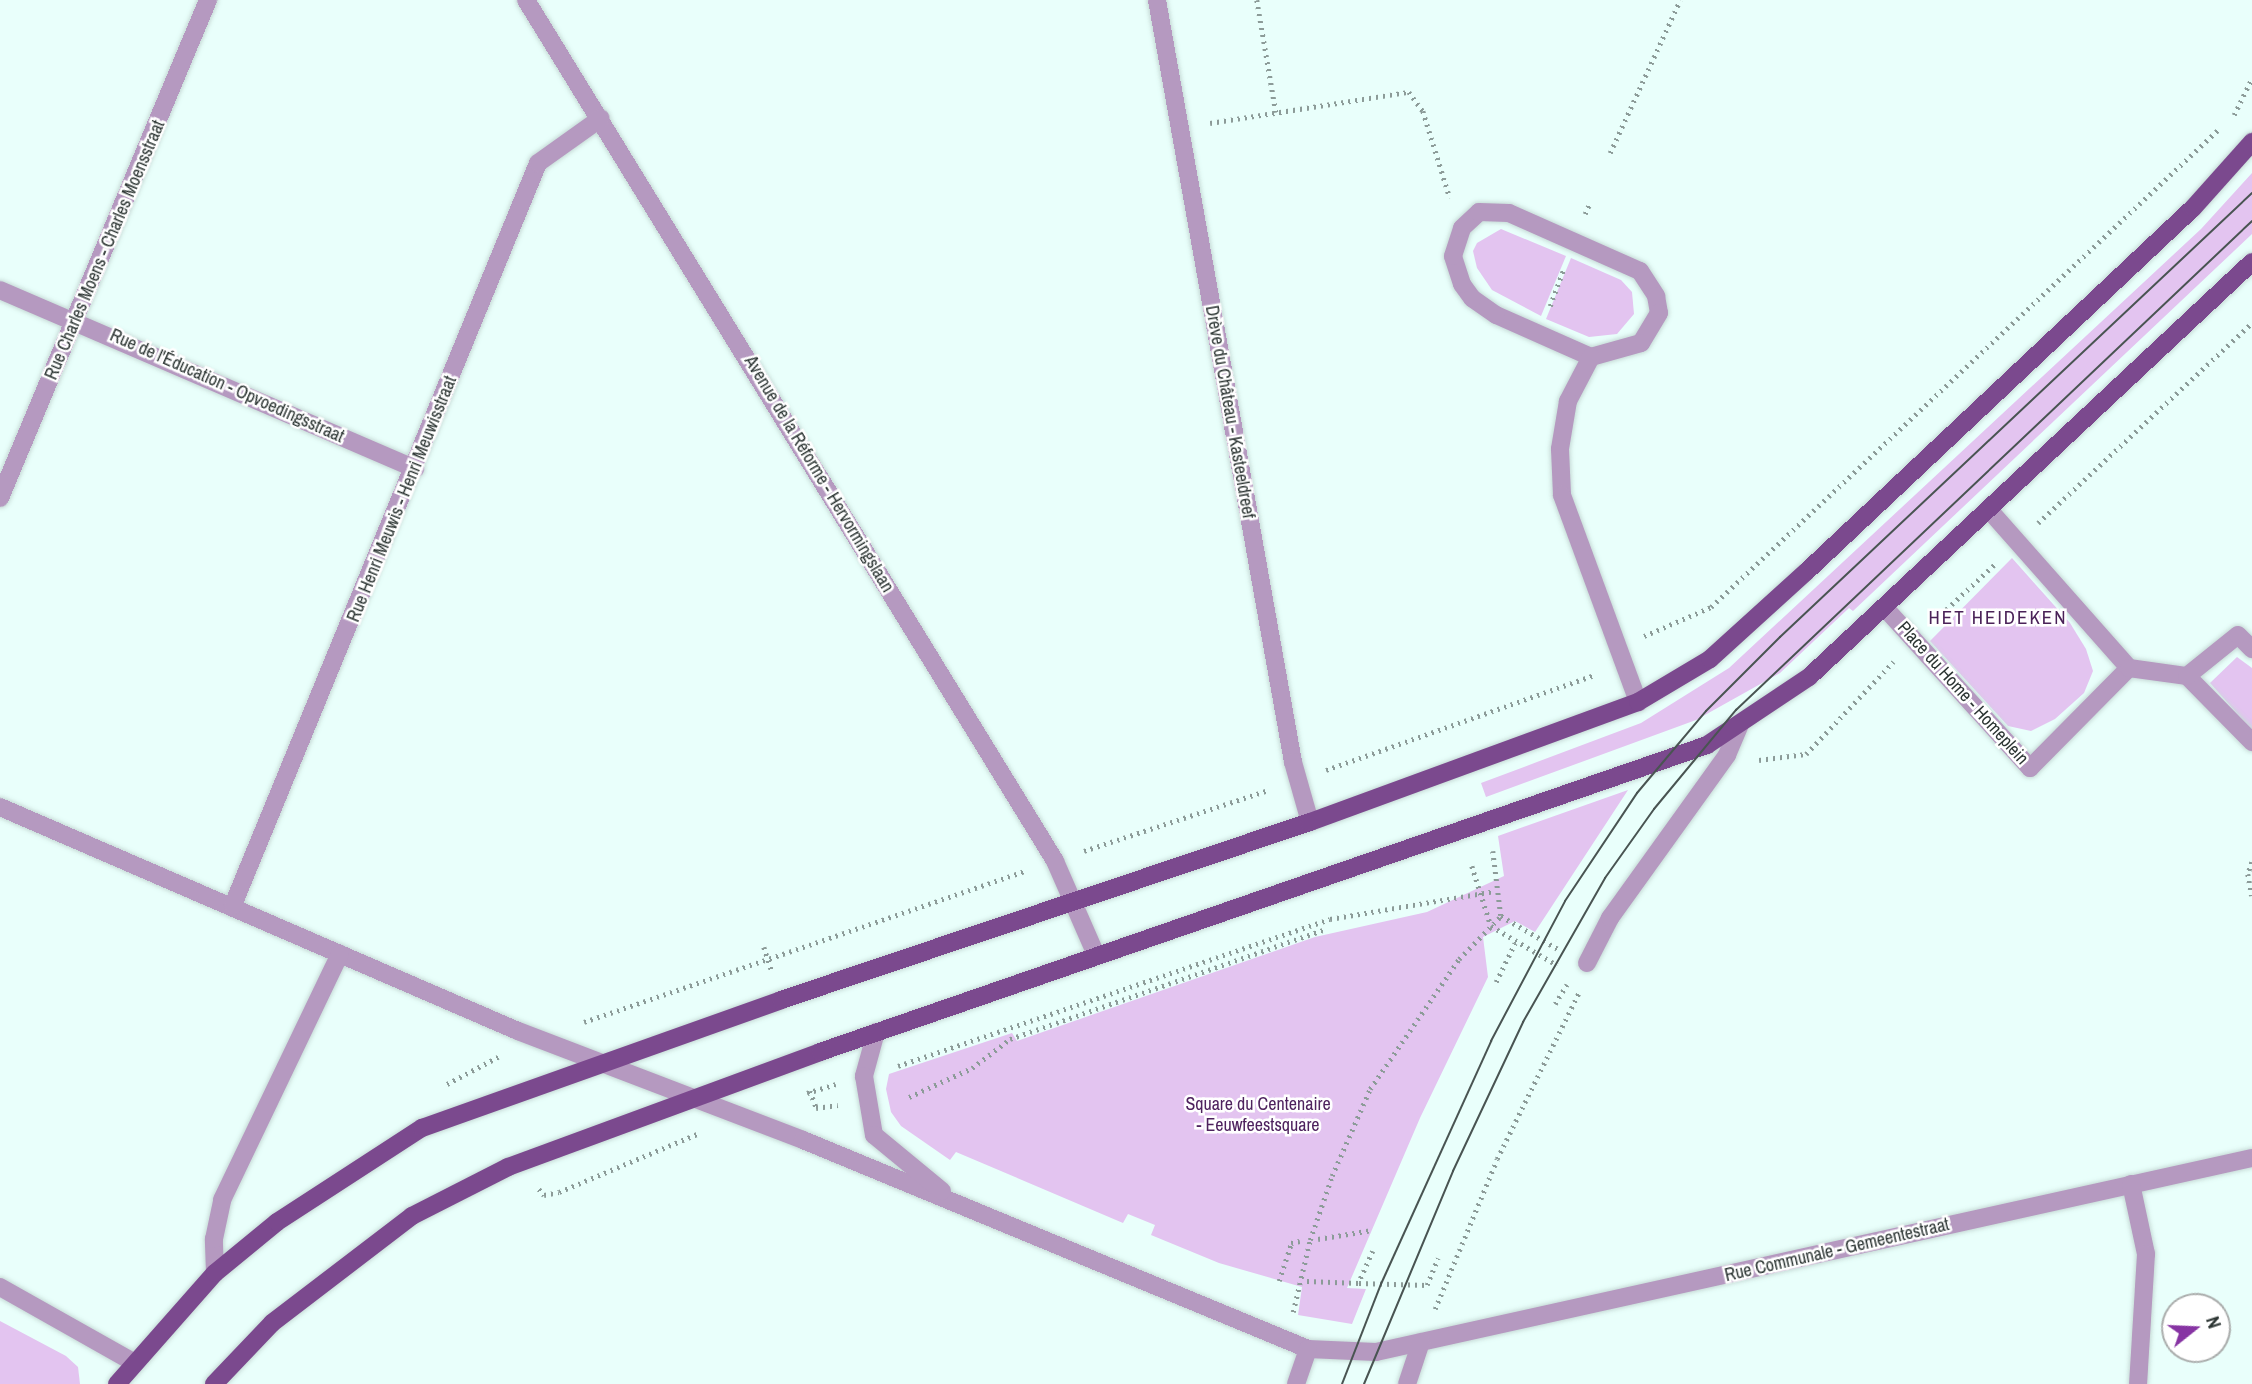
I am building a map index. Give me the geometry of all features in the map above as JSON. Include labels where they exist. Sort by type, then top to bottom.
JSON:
[{"type":"main road","points":[[117,1384],[133,1362],[215,1273],[277,1222],[422,1128],[602,1062],[1310,822],[1466,767],[1637,702],[1710,659],[1806,572],[2193,208],[2252,142]]},
{"type":"main road","points":[[214,1384],[272,1323],[412,1216],[508,1167],[876,1032],[1707,745],[1810,677],[2252,262]]},
{"type":"street","name":"Rue Charles Moens - Charles Moensstraat","points":[[0,498],[77,320],[208,0]]},
{"type":"street","name":"Avenue de la Réforme - Hervormingslaan","points":[[526,0],[1030,819],[1096,955]]},
{"type":"street","name":"Drève du Château - Kasteeldreef","points":[[1157,0],[1293,762],[1310,822]]},
{"type":"street","name":"Rue Henri Meuwis - Henri Meuwisstraat","points":[[233,905],[415,469],[538,163],[601,118]]},
{"type":"street","points":[[1492,209],[1574,242],[1640,271],[1651,282],[1659,313],[1641,343],[1591,357],[1538,336],[1482,308],[1462,284],[1453,256],[1462,228],[1479,212],[1492,209]]},
{"type":"street","name":"Rue de l'Éducation - Opvoedingsstraat","points":[[0,290],[77,320],[415,469]]},
{"type":"street","points":[[1591,357],[1568,401],[1559,476],[1574,531],[1637,702]]},
{"type":"street","points":[[1989,510],[2129,668],[2187,676],[2252,742]]},
{"type":"street","name":"Place du Home - Homeplein","points":[[1885,608],[2030,768],[2129,668]]},
{"type":"street","points":[[2187,676],[2238,635],[2252,649]]},
{"type":"street","points":[[1580,968],[1610,919],[1719,766],[1740,725]]},
{"type":"street","points":[[0,807],[233,905],[340,954],[958,1204],[1288,1342],[1308,1349],[1376,1352],[1421,1342]]},
{"type":"street","points":[[215,1273],[214,1239],[222,1200],[340,954]]},
{"type":"street","points":[[876,1032],[864,1076],[874,1135],[958,1204]]},
{"type":"street","name":"Rue Communale - Gemeentestraat","points":[[1421,1342],[2252,1158]]},
{"type":"street","points":[[2131,1184],[2146,1254],[2138,1384]]},
{"type":"street","points":[[0,1287],[133,1362]]},
{"type":"street","points":[[1406,1384],[1421,1342]]},
{"type":"street","points":[[1296,1384],[1308,1349]]},
{"type":"path","points":[[1257,0],[1276,112]]},
{"type":"path","points":[[1610,153],[1679,0]]},
{"type":"path","points":[[1624,665],[1632,642],[1711,607],[2236,112],[2252,78]]},
{"type":"path","points":[[1179,128],[1409,92],[1423,111],[1434,159],[1462,228]]},
{"type":"path","points":[[1538,336],[1574,242]]},
{"type":"path","points":[[1452,725],[1466,767]]},
{"type":"path","points":[[1719,766],[1806,754]]},
{"type":"path","points":[[1421,1342],[1497,1159],[1587,980],[1580,968],[1501,916],[1495,891],[1495,858],[1484,821]]},
{"type":"path","points":[[2252,862],[2248,874],[2252,895]]},
{"type":"path","points":[[1472,866],[1491,926],[1515,943],[1563,968]]},
{"type":"path","points":[[831,1086],[1330,919],[1495,891]]},
{"type":"path","points":[[1288,1342],[1310,1240],[1370,1089],[1459,959],[1501,916]]},
{"type":"path","points":[[909,1097],[972,1068],[1010,1039],[1326,929]]},
{"type":"path","points":[[1496,982],[1515,943]]},
{"type":"path","points":[[1555,1004],[1580,968]]},
{"type":"path","points":[[807,1080],[816,1107],[812,1115]]},
{"type":"path","points":[[816,1107],[841,1105]]},
{"type":"path","points":[[1318,1239],[1372,1230]]},
{"type":"path","points":[[1279,1281],[1291,1243],[1300,1241]]},
{"type":"path","points":[[1359,1283],[1373,1251]]},
{"type":"path","points":[[1307,1281],[1427,1286],[1438,1258]]},
{"type":"green space","points":[[2252,173],[2252,234],[1853,611],[1849,608],[1780,673],[1696,720],[1486,797],[1481,783],[1641,723],[1729,668],[2201,229]]},
{"type":"green space","points":[[1501,229],[1566,256],[1541,316],[1492,290],[1477,268],[1473,251],[1477,243]]},
{"type":"green space","points":[[1571,258],[1621,280],[1632,292],[1634,314],[1617,334],[1589,337],[1546,319]]},
{"type":"green space","points":[[2012,558],[2070,623],[2086,649],[2093,671],[2084,693],[2055,719],[2031,731],[2008,726],[1930,641]]},
{"type":"green space","points":[[2237,657],[2252,668],[2252,730],[2210,683]]},
{"type":"green space","name":"Square du Centenaire - Eeuwfeestsquare","points":[[1628,790],[1535,932],[1515,921],[1483,937],[1488,977],[1420,1118],[1347,1288],[1366,1289],[1352,1324],[1298,1315],[1302,1287],[1219,1263],[1151,1235],[1155,1225],[1128,1214],[1123,1223],[956,1152],[950,1160],[901,1126],[891,1112],[886,1089],[889,1074],[1012,1033],[1017,1041],[1315,937],[1427,912],[1504,876],[1498,836]]},
{"type":"green space","points":[[0,1321],[66,1356],[78,1367],[80,1384],[0,1384]]},
{"type":"tram line","points":[[1342,1384],[1381,1284],[1491,1041],[1565,901],[1637,793],[1706,711],[1780,637],[2252,193]]},
{"type":"tram line","points":[[1364,1384],[1453,1171],[1523,1022],[1605,878],[1654,809],[1736,710],[2252,221]]},
{"type":"district","name":"HET HEIDEKEN","points":[[1998,618]]}]
